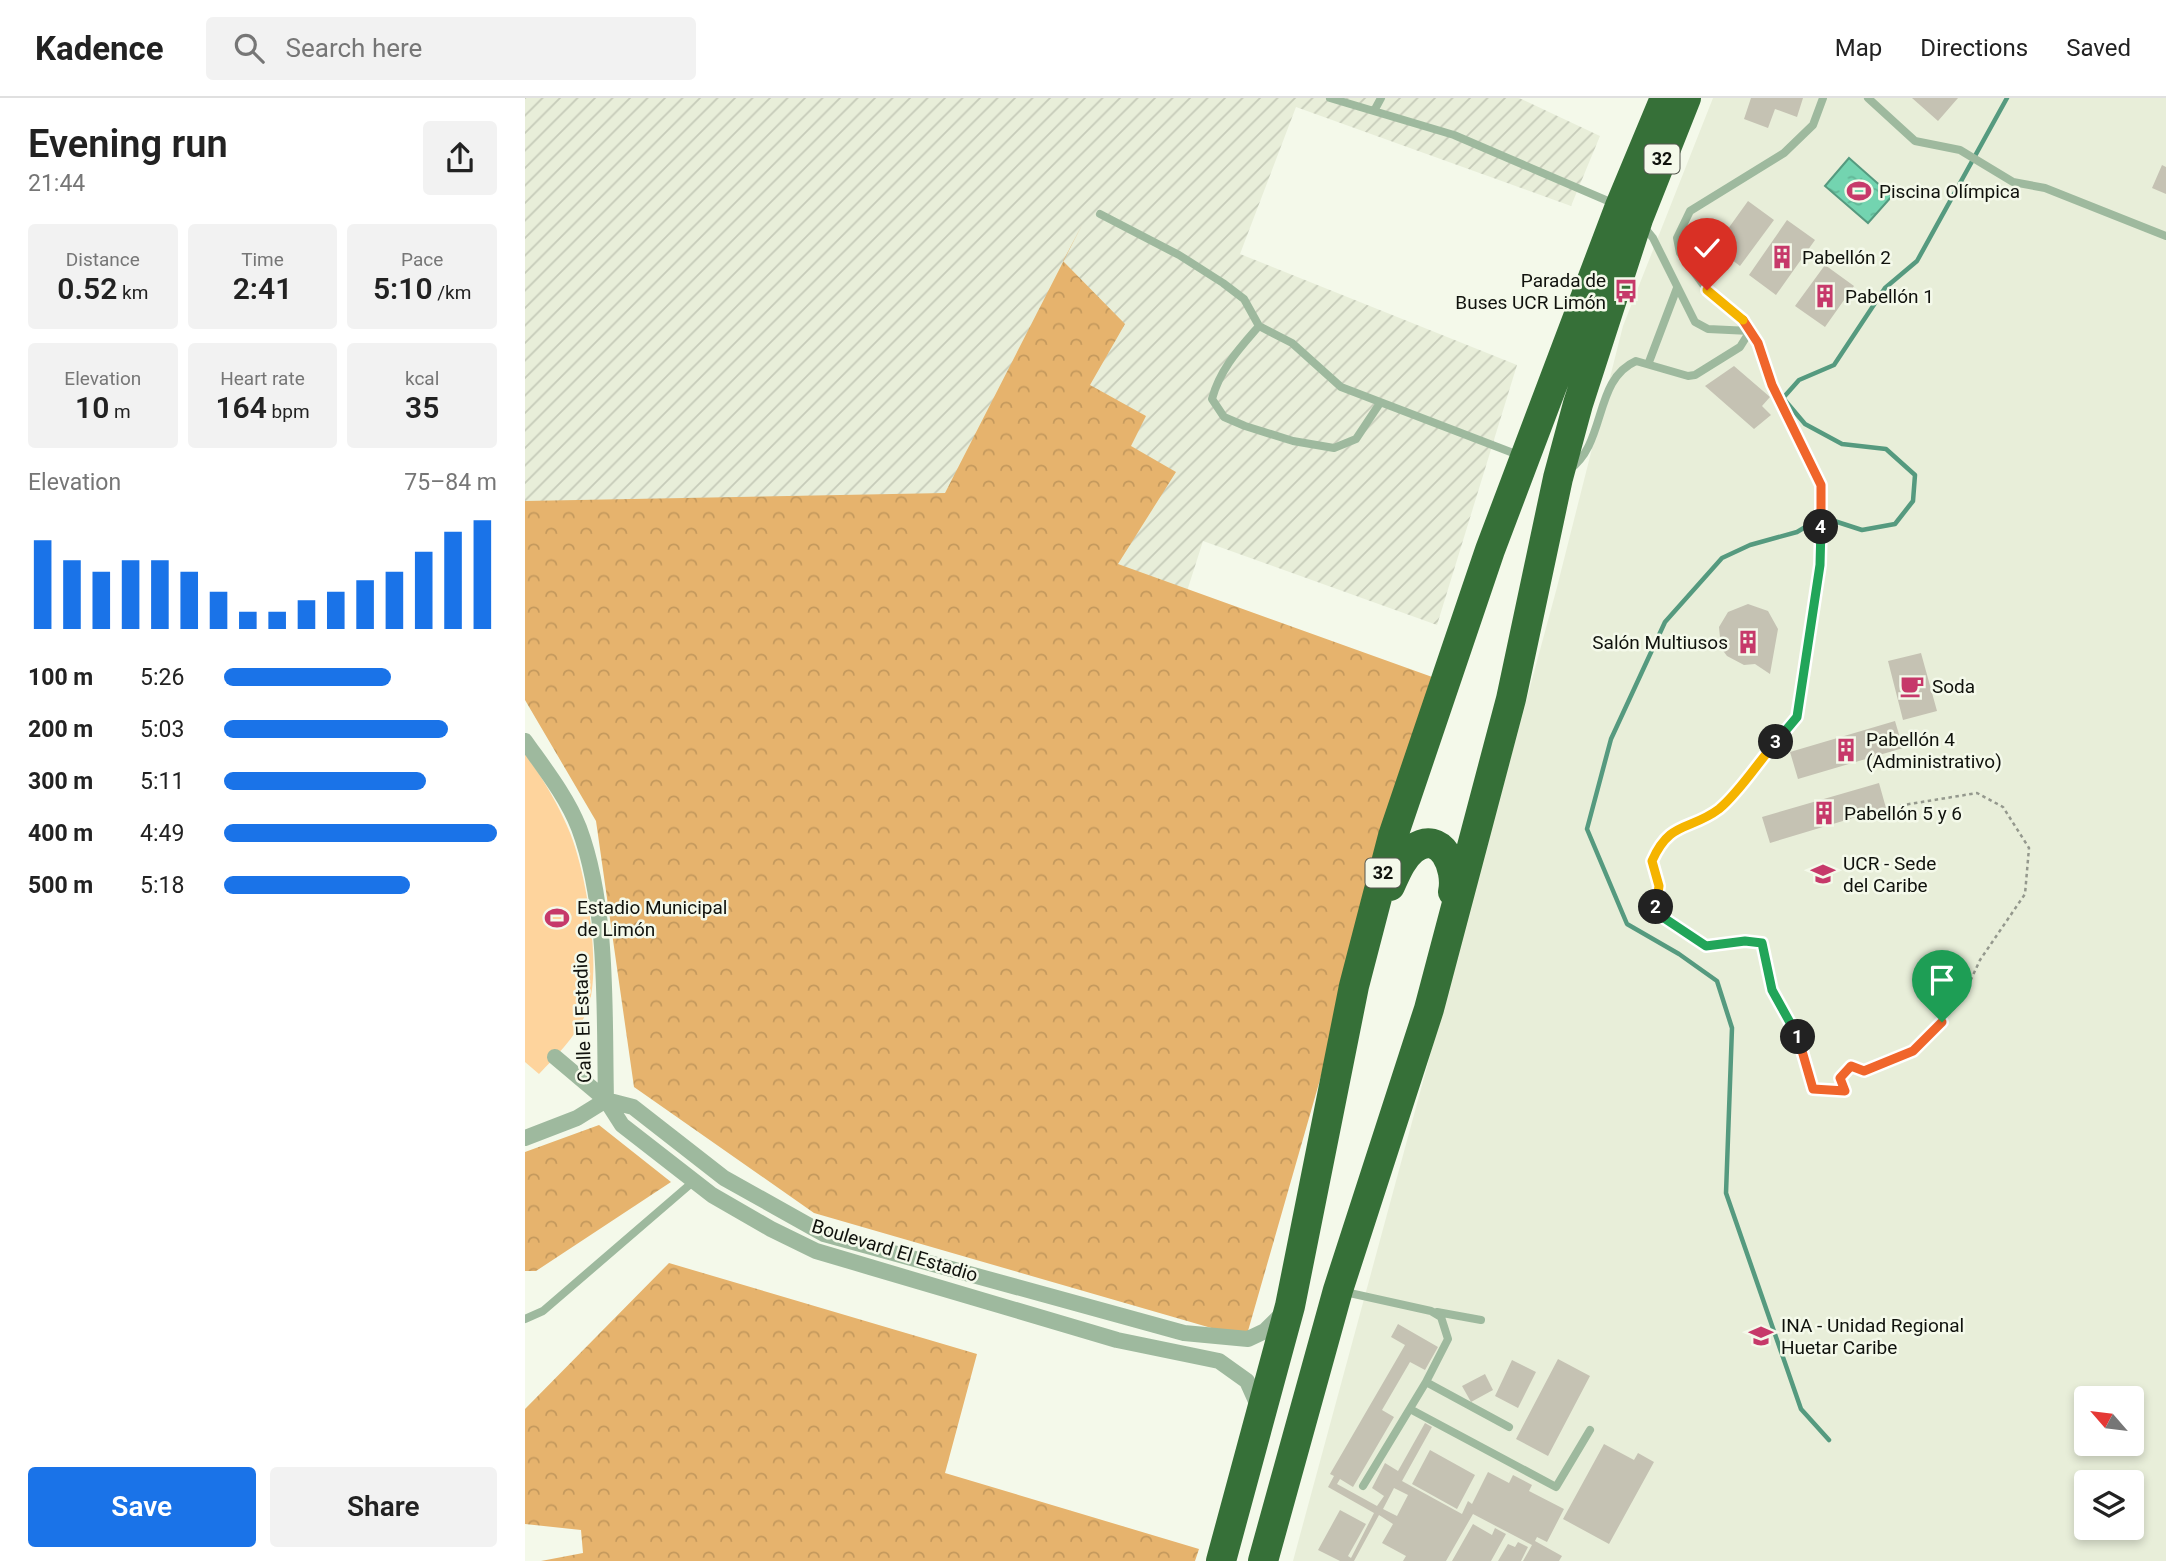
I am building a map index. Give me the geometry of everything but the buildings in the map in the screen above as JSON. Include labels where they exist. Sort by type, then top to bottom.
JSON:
[{"type":"highway","name":"32","points":[[1263,1561],[1338,1290],[1429,1009],[1511,699],[1558,478],[1629,213],[1665,98]]},
{"type":"highway","name":"32","points":[[1221,1561],[1290,1306],[1355,986],[1393,836],[1490,550],[1629,213],[1686,98]]},
{"type":"highway","points":[[1355,986],[1398,867],[1416,847],[1439,847],[1452,862],[1455,872],[1429,1009]]},
{"type":"street","name":"Calle El Estadio","points":[[525,741],[549,775],[579,828],[592,885],[604,964],[606,1100]]},
{"type":"street","name":"Calle El Estadio","points":[[555,1057],[606,1100]]},
{"type":"street","name":"Calle El Estadio","points":[[525,1138],[577,1118],[606,1100]]},
{"type":"street","name":"Boulevard El Estadio","points":[[606,1100],[622,1125],[694,1181],[771,1229],[816,1251],[1117,1339],[1219,1361],[1247,1381],[1262,1414]]},
{"type":"street","name":"Boulevard El Estadio","points":[[606,1100],[633,1107],[725,1178],[778,1211],[824,1234],[879,1251],[1119,1317],[1205,1336],[1248,1339],[1265,1331],[1290,1306]]},
{"type":"lane","points":[[1330,98],[1454,135],[1629,213],[1653,238],[1695,321],[1707,329],[1750,331]]},
{"type":"lane","points":[[1374,111],[1381,98]]},
{"type":"lane","points":[[1797,717],[1820,565],[1821,485],[1793,431],[1750,331],[1739,314],[1707,290],[1680,253],[1678,238],[1681,226],[1690,211],[1784,153],[1813,125],[1823,98]]},
{"type":"lane","points":[[1868,98],[1916,141],[1960,150],[1974,161],[2013,182],[2045,188],[2166,236]]},
{"type":"lane","points":[[1100,214],[1179,255],[1223,283],[1244,299],[1259,326],[1292,343],[1341,387],[1527,459]]},
{"type":"lane","points":[[1649,362],[1677,288]]},
{"type":"lane","points":[[1259,326],[1234,354],[1217,381],[1212,399],[1224,417],[1293,441],[1334,448],[1356,439],[1380,403]]},
{"type":"lane","points":[[1558,478],[1581,461],[1594,440],[1611,384],[1623,366],[1636,361],[1649,362],[1688,376],[1695,375],[1740,346],[1750,331]]},
{"type":"lane","points":[[525,1320],[543,1311],[694,1181]]},
{"type":"lane","points":[[1338,1290],[1481,1320]]},
{"type":"lane","points":[[1363,1486],[1426,1382],[1448,1339],[1441,1317],[1431,1311]]},
{"type":"lane","points":[[1426,1382],[1509,1427]]},
{"type":"lane","points":[[1410,1409],[1556,1487],[1590,1430]]},
{"type":"path","points":[[1797,717],[1719,809],[1673,830],[1658,845],[1652,861],[1659,886],[1655,912],[1706,946],[1745,941],[1762,943],[1772,990],[1800,1041],[1813,1089],[1845,1091],[1840,1078],[1851,1066],[1864,1071],[1913,1051],[1961,1001],[1980,960],[2025,894],[2029,848],[2003,807],[1977,793],[1892,807]]},
{"type":"shaded area","points":[[525,98],[1519,98],[1600,136],[1571,206],[1296,107],[1240,254],[1517,365],[1437,625],[1203,541],[1029,1087],[525,679]]},
{"type":"shaded area","name":"UCR - Sede del Caribe","points":[[1713,98],[2166,98],[2166,1561],[1293,1561],[1556,591],[1623,326]]},
{"type":"shaded area","name":"Estadio Municipal de Limón","points":[[525,754],[554,799],[575,846],[586,893],[593,946],[592,993],[587,1011],[572,1037],[539,1074],[525,1062]]},
{"type":"green space","points":[[1063,261],[1125,324],[1090,385],[1146,416],[1131,446],[1176,472],[1118,564],[1435,678],[1246,1338],[814,1213],[634,1087],[596,821],[525,700],[525,501],[945,493]]},
{"type":"green space","points":[[599,1125],[671,1182],[536,1271],[525,1271],[525,1152]]},
{"type":"green space","points":[[669,1263],[977,1354],[945,1473],[1199,1549],[1195,1561],[541,1561],[583,1553],[581,1530],[525,1524],[525,1409]]},
{"type":"water","name":"Piscina Olímpica","points":[[1849,158],[1892,196],[1868,223],[1825,186]]},
{"type":"waterway","points":[[1829,1440],[1801,1409],[1726,1193],[1732,1028],[1717,981],[1679,954],[1627,924],[1587,829],[1611,739],[1665,622],[1722,558],[1750,545],[1797,532],[1822,517],[1862,530],[1895,524],[1913,501],[1915,475],[1886,449],[1842,444],[1805,424],[1783,398],[1799,380],[1834,365],[1885,288],[1917,261],[2007,98]]},
{"type":"place","name":"Piscina Olímpica","points":[[1859,191]]},
{"type":"place","name":"Pabellón 2","points":[[1782,257]]},
{"type":"place","name":"Parada de Buses UCR Limón","points":[[1626,291]]},
{"type":"place","name":"Pabellón 1","points":[[1825,296]]},
{"type":"place","name":"Salón Multiusos","points":[[1748,642]]},
{"type":"place","name":"Soda","points":[[1912,686]]},
{"type":"place","name":"Pabellón 4 (Administrativo)","points":[[1846,750]]},
{"type":"place","name":"Pabellón 5 y 6","points":[[1824,813]]},
{"type":"place","name":"UCR - Sede del Caribe","points":[[1823,874]]},
{"type":"place","name":"Estadio Municipal de Limón","points":[[557,918]]},
{"type":"place","name":"INA - Unidad Regional Huetar Caribe","points":[[1761,1336]]},
{"type":"route","points":[[1707,290],[1739,314],[1758,343],[1772,385],[1821,485],[1820,565],[1797,717],[1719,809],[1673,830],[1658,845],[1652,861],[1659,886],[1655,912],[1706,946],[1745,941],[1762,943],[1772,990],[1800,1041],[1813,1089],[1845,1091],[1840,1078],[1851,1066],[1864,1071],[1913,1051],[1942,1022]]}]
